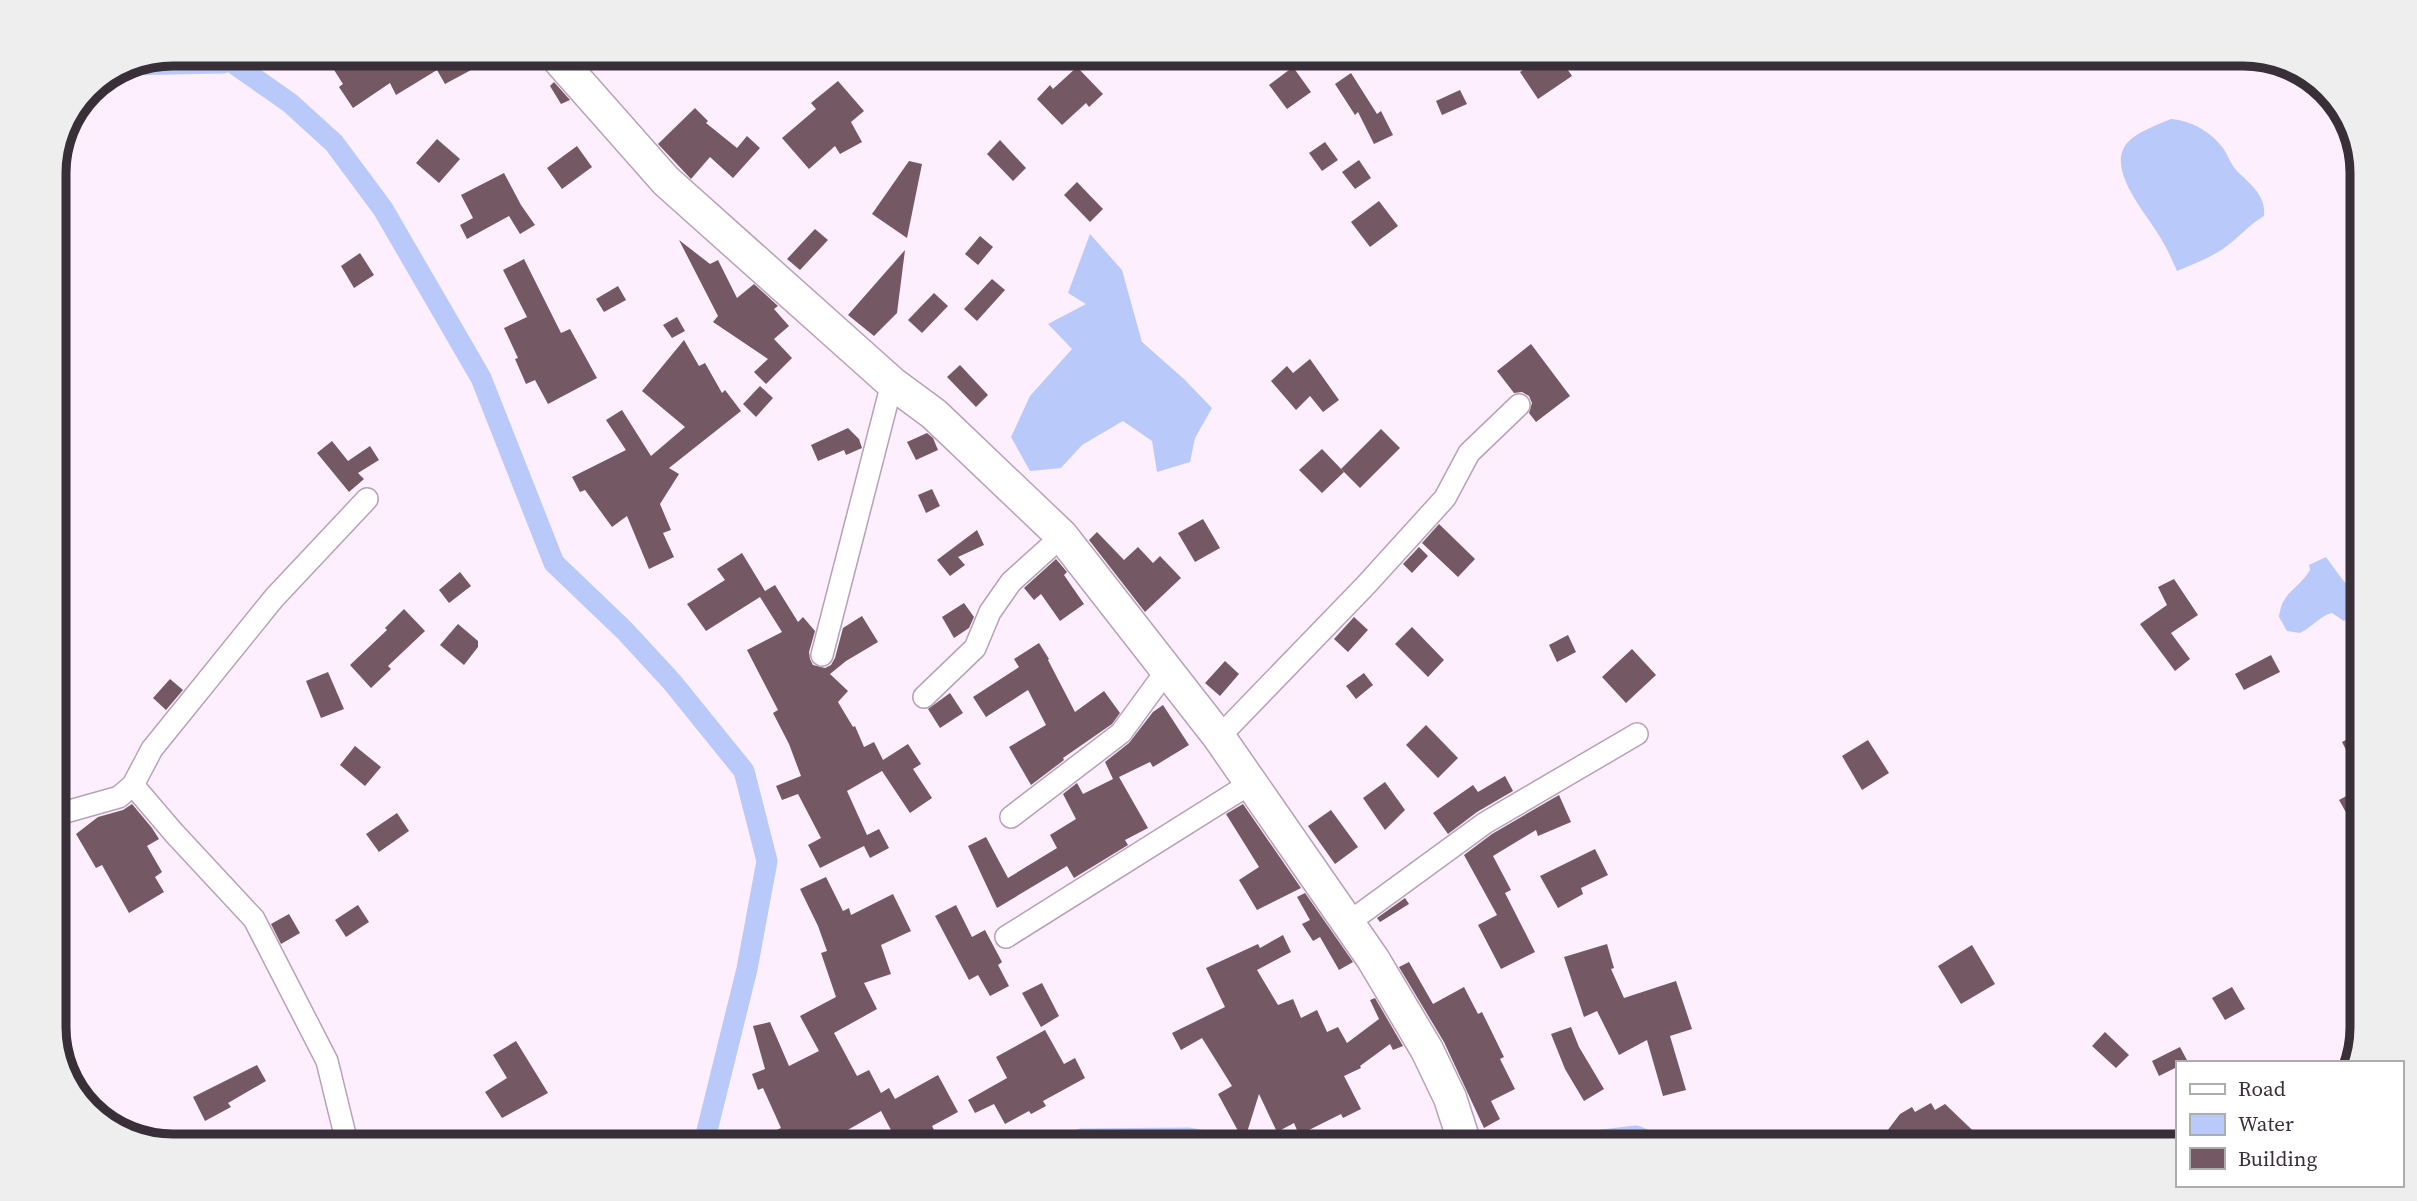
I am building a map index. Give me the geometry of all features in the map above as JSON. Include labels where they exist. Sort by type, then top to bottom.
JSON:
[{"type":"street","points":[[564,66],[666,181],[892,383],[934,414],[1062,536],[1219,737],[1373,959],[1450,1098],[1462,1134]]},
{"type":"street","points":[[822,654],[892,383]]},
{"type":"street","points":[[1219,737],[1366,585],[1445,498],[1469,453],[1519,405]]},
{"type":"street","points":[[67,812],[119,797],[133,785],[152,748],[274,598],[367,499]]},
{"type":"street","points":[[924,697],[975,648],[990,612],[1012,582],[1062,536]]},
{"type":"street","points":[[1011,817],[1121,733],[1167,670]]},
{"type":"street","points":[[1348,923],[1485,823],[1637,734]]},
{"type":"street","points":[[1006,937],[1251,783]]},
{"type":"street","points":[[133,785],[254,919],[327,1061],[345,1134]]},
{"type":"water","points":[[2171,119],[2193,125],[2212,137],[2223,148],[2235,169],[2260,196],[2264,209],[2264,216],[2227,246],[2177,271],[2163,241],[2130,191],[2121,165],[2122,153],[2132,138]]},
{"type":"water","points":[[1090,234],[1122,270],[1142,342],[1212,408],[1195,438],[1190,462],[1157,472],[1152,441],[1123,421],[1082,445],[1061,468],[1030,471],[1011,437],[1030,396],[1072,349],[1048,324],[1086,304],[1068,293]]},
{"type":"water","points":[[2326,557],[2350,587],[2350,616],[2344,621],[2332,613],[2300,633],[2287,631],[2279,617],[2283,602],[2310,570],[2309,565]]},
{"type":"building","points":[[332,66],[479,66],[445,84],[437,70],[396,95],[390,83],[353,108],[339,87],[343,84]]},
{"type":"building","points":[[1529,66],[1565,66],[1572,76],[1538,99],[1520,72]]},
{"type":"building","points":[[1077,67],[1103,94],[1089,107],[1086,103],[1062,125],[1037,99],[1050,85],[1053,89]]},
{"type":"building","points":[[1293,67],[1311,92],[1287,109],[1269,85]]},
{"type":"building","points":[[1351,73],[1377,114],[1381,111],[1393,135],[1374,144],[1358,112],[1355,115],[1335,84]]},
{"type":"building","points":[[838,81],[864,111],[851,122],[862,142],[840,154],[835,146],[809,169],[782,138],[816,109],[811,103]]},
{"type":"building","points":[[554,82],[570,100],[561,104],[550,86]]},
{"type":"building","points":[[1460,90],[1467,104],[1442,115],[1436,101]]},
{"type":"building","points":[[695,108],[708,121],[706,123],[737,148],[747,136],[760,148],[733,178],[710,157],[691,179],[658,144]]},
{"type":"building","points":[[437,139],[460,159],[439,183],[416,163]]},
{"type":"building","points":[[1000,140],[1026,168],[1013,181],[987,154]]},
{"type":"building","points":[[1325,142],[1338,160],[1322,171],[1309,153]]},
{"type":"building","points":[[577,146],[592,167],[562,189],[547,168]]},
{"type":"building","points":[[1359,160],[1371,178],[1355,189],[1342,172]]},
{"type":"building","points":[[909,161],[922,164],[907,238],[872,214]]},
{"type":"building","points":[[504,173],[535,225],[520,234],[509,216],[467,239],[460,225],[473,218],[461,195]]},
{"type":"building","points":[[1077,182],[1103,209],[1090,222],[1064,195]]},
{"type":"building","points":[[1379,201],[1398,226],[1370,247],[1351,222]]},
{"type":"building","points":[[815,229],[828,240],[800,270],[787,259]]},
{"type":"building","points":[[980,236],[993,247],[978,265],[965,254]]},
{"type":"building","points":[[679,240],[710,264],[718,260],[737,298],[754,284],[778,306],[774,309],[789,326],[774,339],[792,358],[766,384],[754,372],[768,359],[713,322],[718,316]]},
{"type":"building","points":[[905,250],[897,313],[874,336],[848,315]]},
{"type":"building","points":[[360,253],[374,275],[354,288],[341,266]]},
{"type":"building","points":[[524,259],[561,333],[570,329],[597,378],[548,404],[535,380],[526,384],[504,328],[527,317],[503,270]]},
{"type":"building","points":[[992,279],[1005,290],[977,321],[964,309]]},
{"type":"building","points":[[618,286],[626,300],[604,312],[596,299]]},
{"type":"building","points":[[934,293],[948,306],[922,333],[908,320]]},
{"type":"building","points":[[677,317],[685,331],[672,338],[663,325]]},
{"type":"building","points":[[684,340],[699,366],[705,363],[722,393],[725,390],[741,411],[669,468],[679,474],[660,504],[671,530],[663,533],[674,557],[649,569],[627,516],[612,527],[585,490],[580,492],[572,477],[626,450],[606,420],[622,410],[651,456],[685,427],[642,391]]},
{"type":"building","points":[[1531,344],[1570,396],[1536,422],[1529,413],[1532,403],[1529,396],[1522,392],[1514,393],[1497,371]]},
{"type":"building","points":[[1310,359],[1339,400],[1323,412],[1310,396],[1296,410],[1271,381],[1287,366],[1293,373]]},
{"type":"building","points":[[960,365],[988,395],[976,407],[947,377]]},
{"type":"building","points":[[760,386],[773,398],[756,417],[743,404]]},
{"type":"building","points":[[848,428],[859,439],[862,448],[846,455],[844,450],[818,461],[811,445]]},
{"type":"building","points":[[1381,429],[1400,448],[1360,488],[1341,469]]},
{"type":"building","points":[[927,433],[933,438],[938,450],[916,460],[907,442]]},
{"type":"building","points":[[332,441],[348,461],[370,446],[379,460],[358,473],[364,479],[349,492],[317,453]]},
{"type":"building","points":[[1322,449],[1344,472],[1322,493],[1299,470]]},
{"type":"building","points":[[932,489],[940,506],[926,513],[918,495]]},
{"type":"building","points":[[1203,519],[1220,548],[1195,562],[1178,533]]},
{"type":"building","points":[[1439,524],[1475,559],[1458,577],[1422,543]]},
{"type":"building","points":[[977,530],[984,545],[958,557],[965,565],[950,576],[937,560]]},
{"type":"building","points":[[1097,532],[1124,560],[1138,547],[1153,563],[1160,556],[1181,578],[1145,612],[1089,540]]},
{"type":"building","points":[[1419,547],[1428,556],[1412,573],[1403,564]]},
{"type":"building","points":[[742,553],[765,591],[775,585],[798,622],[803,617],[815,631],[809,652],[813,665],[825,668],[831,665],[843,628],[862,616],[878,642],[830,674],[848,691],[838,702],[853,727],[855,726],[864,747],[874,742],[883,760],[908,744],[921,764],[913,769],[932,798],[910,813],[882,771],[847,791],[867,835],[879,829],[889,848],[870,858],[864,846],[820,868],[808,845],[821,838],[798,794],[782,800],[776,786],[801,776],[773,713],[778,710],[747,650],[782,632],[760,597],[706,631],[687,604],[725,580],[717,569]]},
{"type":"building","points":[[1056,559],[1067,572],[1064,575],[1084,604],[1060,621],[1041,594],[1034,600],[1024,588]]},
{"type":"building","points":[[460,572],[471,586],[449,603],[439,590]]},
{"type":"building","points":[[2174,579],[2198,615],[2171,633],[2190,659],[2175,671],[2140,624],[2167,605],[2158,587]]},
{"type":"building","points":[[964,603],[974,617],[969,628],[954,638],[942,617]]},
{"type":"building","points":[[404,609],[425,631],[388,666],[391,669],[371,688],[350,665],[387,630],[385,628]]},
{"type":"building","points":[[1354,617],[1368,630],[1348,652],[1334,639]]},
{"type":"building","points":[[458,624],[478,641],[478,647],[464,665],[440,645]]},
{"type":"building","points":[[1412,627],[1444,660],[1428,677],[1395,644]]},
{"type":"building","points":[[1568,635],[1576,652],[1557,662],[1549,645]]},
{"type":"building","points":[[1039,643],[1075,712],[1104,691],[1120,713],[1112,724],[1063,758],[1064,760],[1031,785],[1009,747],[1046,725],[1028,690],[986,717],[973,697],[1019,667],[1014,659]]},
{"type":"building","points":[[1632,649],[1656,675],[1626,703],[1602,677]]},
{"type":"building","points":[[2271,655],[2280,672],[2244,690],[2235,674]]},
{"type":"building","points":[[1225,661],[1239,674],[1220,696],[1205,683]]},
{"type":"building","points":[[328,672],[344,709],[321,718],[306,681]]},
{"type":"building","points":[[1364,673],[1373,685],[1356,699],[1346,686]]},
{"type":"building","points":[[170,679],[183,690],[166,710],[153,698]]},
{"type":"building","points":[[950,693],[963,713],[940,728],[928,709]]},
{"type":"building","points":[[1163,705],[1189,745],[1153,767],[1150,762],[1119,777],[1148,828],[1125,840],[1128,845],[1074,878],[1067,866],[997,908],[968,846],[986,837],[1008,878],[1057,848],[1050,835],[1076,819],[1063,794],[1077,783],[1083,794],[1113,779],[1105,762],[1129,743],[1153,712]]},
{"type":"building","points":[[1426,725],[1458,758],[1438,778],[1406,745]]},
{"type":"building","points":[[2350,738],[2350,758],[2342,742]]},
{"type":"building","points":[[1868,740],[1889,773],[1862,790],[1842,756]]},
{"type":"building","points":[[355,746],[381,767],[365,786],[340,765]]},
{"type":"building","points":[[1505,776],[1513,791],[1477,812],[1448,834],[1433,813],[1473,785],[1478,792]]},
{"type":"building","points":[[1385,782],[1405,810],[1385,830],[1363,798]]},
{"type":"building","points":[[2350,794],[2350,815],[2348,816],[2339,800]]},
{"type":"building","points":[[1559,795],[1571,822],[1538,836],[1536,830],[1493,856],[1511,890],[1505,893],[1535,952],[1501,969],[1478,925],[1497,915],[1464,855],[1492,834]]},
{"type":"building","points":[[132,804],[159,839],[147,846],[162,872],[155,877],[164,892],[129,913],[102,865],[96,868],[76,834],[98,817],[123,810]]},
{"type":"building","points":[[1243,804],[1301,888],[1257,910],[1239,880],[1259,867],[1226,814]]},
{"type":"building","points":[[1331,810],[1358,847],[1335,864],[1308,826]]},
{"type":"building","points":[[397,813],[409,831],[379,852],[366,834]]},
{"type":"building","points":[[1595,849],[1608,875],[1581,888],[1583,894],[1558,908],[1540,876]]},
{"type":"building","points":[[826,877],[843,911],[849,908],[851,915],[893,894],[911,931],[881,945],[891,974],[864,983],[877,1009],[834,1033],[857,1076],[869,1070],[881,1093],[889,1088],[895,1099],[938,1075],[958,1112],[932,1126],[936,1134],[898,1134],[896,1130],[892,1132],[881,1111],[841,1134],[773,1134],[781,1128],[763,1088],[758,1090],[752,1074],[765,1069],[753,1026],[770,1022],[789,1066],[819,1051],[800,1016],[836,997],[821,953],[827,951],[800,889]]},
{"type":"building","points":[[1305,893],[1353,962],[1339,970],[1320,937],[1313,941],[1302,924],[1310,920],[1297,897]]},
{"type":"building","points":[[1405,898],[1409,904],[1380,922],[1377,918]]},
{"type":"building","points":[[358,905],[369,922],[346,937],[335,920]]},
{"type":"building","points":[[956,905],[972,937],[985,930],[1002,962],[998,965],[1009,986],[990,996],[978,975],[969,980],[935,916]]},
{"type":"building","points":[[289,914],[300,933],[281,944],[271,924]]},
{"type":"building","points":[[1283,935],[1291,952],[1257,970],[1278,1005],[1293,999],[1301,1018],[1317,1010],[1327,1032],[1338,1027],[1347,1043],[1379,1019],[1370,1000],[1375,998],[1403,1046],[1393,1050],[1390,1044],[1360,1066],[1361,1068],[1344,1076],[1361,1109],[1343,1118],[1341,1114],[1301,1134],[1294,1123],[1277,1132],[1259,1094],[1246,1134],[1240,1134],[1218,1094],[1232,1086],[1202,1038],[1181,1050],[1172,1033],[1225,1007],[1206,968],[1258,944],[1260,948]]},
{"type":"building","points":[[1607,944],[1614,968],[1611,969],[1624,998],[1676,981],[1692,1029],[1670,1036],[1686,1090],[1663,1096],[1647,1040],[1619,1055],[1597,1011],[1584,1017],[1564,957]]},
{"type":"building","points":[[1972,945],[1995,984],[1961,1004],[1938,966]]},
{"type":"building","points":[[1409,962],[1433,1004],[1464,987],[1478,1014],[1482,1012],[1504,1057],[1500,1059],[1515,1089],[1491,1101],[1500,1119],[1484,1128],[1444,1042],[1399,967]]},
{"type":"building","points":[[1042,983],[1059,1016],[1041,1027],[1022,993]]},
{"type":"building","points":[[2232,987],[2245,1009],[2225,1020],[2212,998]]},
{"type":"building","points":[[1571,1027],[1579,1047],[1604,1089],[1584,1101],[1565,1069],[1551,1034]]},
{"type":"building","points":[[1045,1030],[1064,1064],[1075,1058],[1085,1078],[1043,1101],[1046,1106],[1031,1114],[1029,1111],[1005,1124],[994,1104],[975,1113],[968,1100],[1007,1078],[996,1057]]},
{"type":"building","points":[[2105,1032],[2129,1055],[2116,1068],[2092,1046]]},
{"type":"building","points":[[516,1041],[548,1093],[502,1118],[485,1092],[507,1078],[493,1055]]},
{"type":"building","points":[[2180,1047],[2187,1061],[2176,1061],[2176,1068],[2159,1076],[2152,1061]]},
{"type":"building","points":[[257,1065],[266,1081],[228,1103],[231,1107],[205,1121],[193,1097]]},
{"type":"building","points":[[1931,1103],[1935,1110],[1945,1104],[1976,1134],[1885,1134],[1900,1114],[1912,1107],[1915,1112]]},
{"type":"waterway","points":[[237,66],[290,103],[334,143],[383,209],[481,378],[554,563],[625,631],[672,682],[744,771],[767,861],[747,969],[706,1134]]}]
